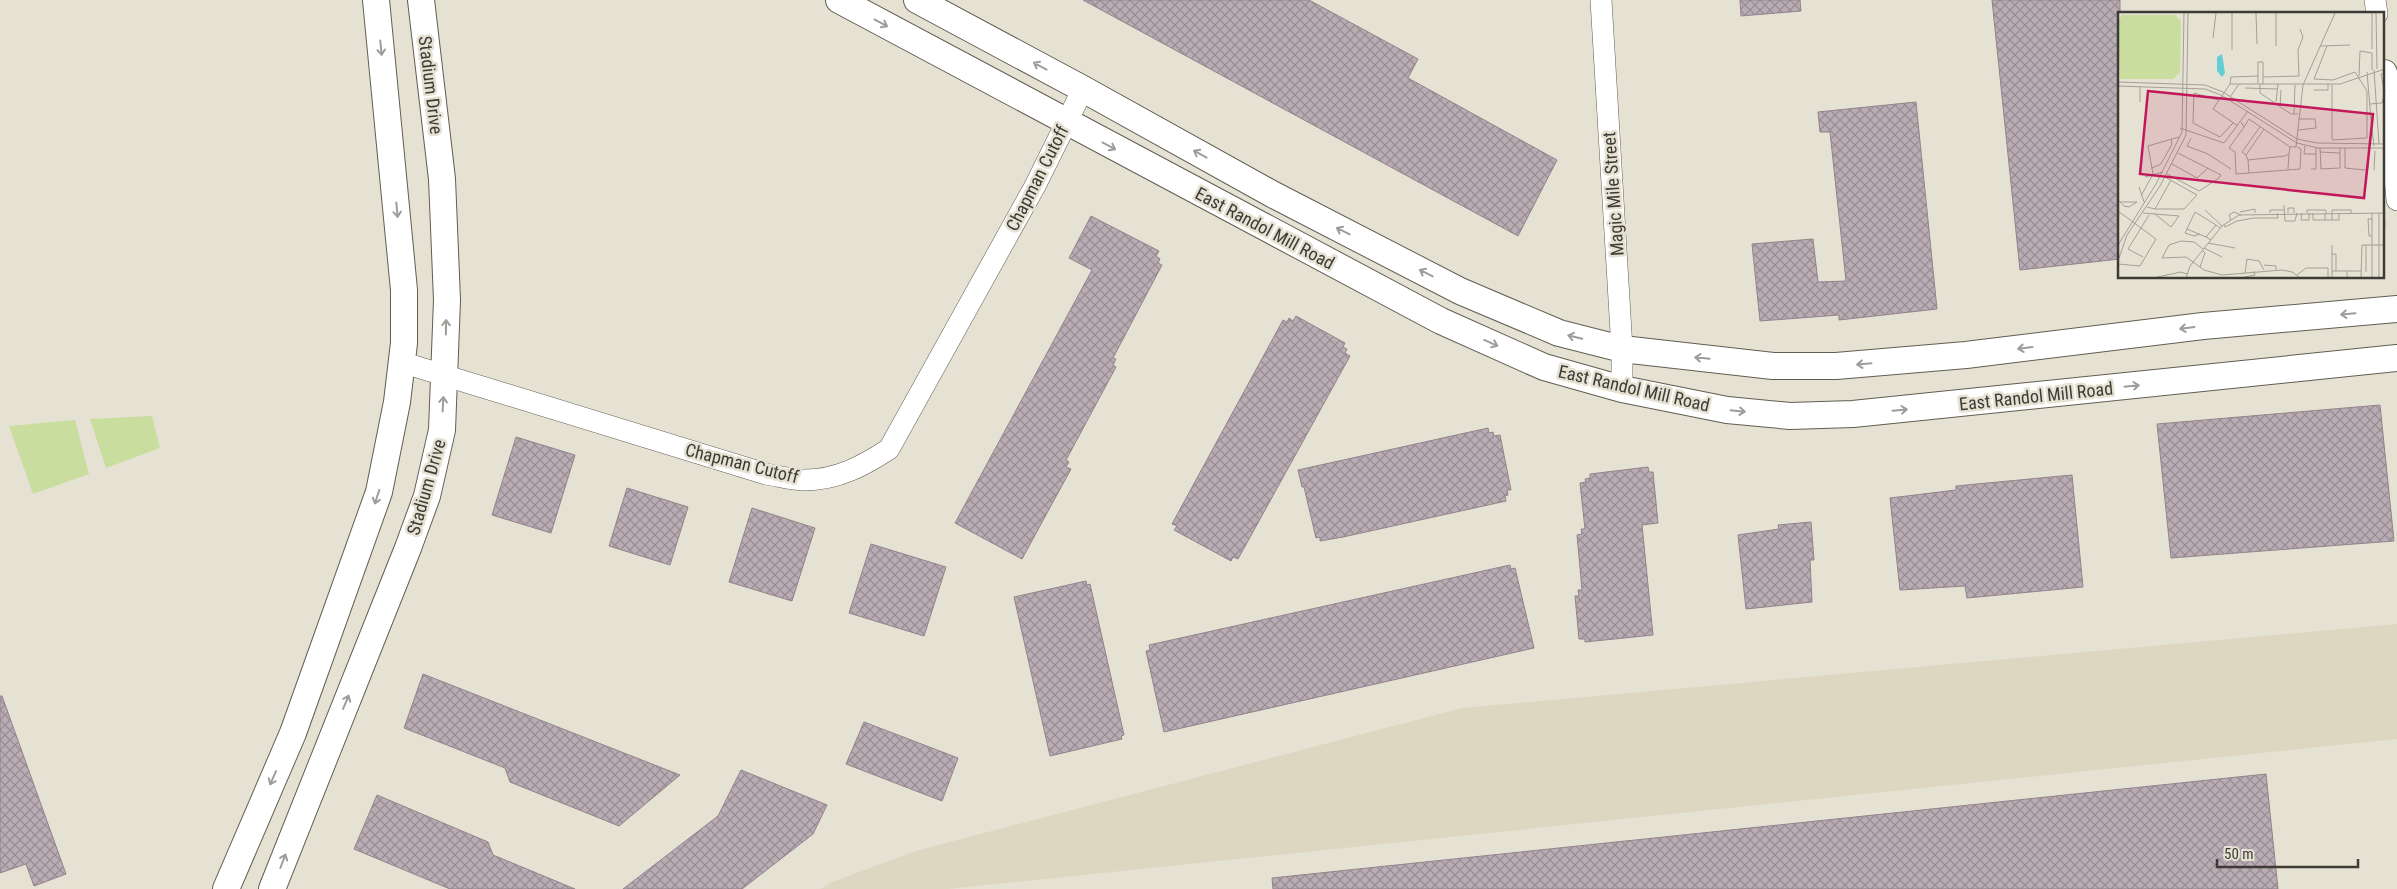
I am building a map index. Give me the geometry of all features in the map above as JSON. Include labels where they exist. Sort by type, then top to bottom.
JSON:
[{"type":"main road","points":[[226,889],[293,734],[379,492],[397,402],[404,343],[404,290],[376,0]]},
{"type":"main road","name":"Stadium Drive","points":[[272,889],[328,747],[379,626],[427,496],[442,430],[447,300],[442,179],[421,0]]},
{"type":"main road","name":"East Randol Mill Road","points":[[839,0],[1066,123],[1446,323],[1544,367],[1622,389],[1727,410],[1790,416],[1946,406],[2397,358]]},
{"type":"main road","name":"East Randol Mill Road","points":[[917,0],[1083,89],[1272,194],[1460,291],[1559,333],[1622,349],[1773,366],[1836,366],[1966,355],[2204,326],[2397,309]]},
{"type":"main road","points":[[2384,69],[2397,112]]},
{"type":"main road","points":[[293,734],[328,747]]},
{"type":"street","name":"Magic Mile Street","points":[[1601,0],[1622,349],[1622,389]]},
{"type":"street","points":[[2384,69],[2397,200]]},
{"type":"street","name":"Chapman Cutoff","points":[[401,362],[766,474],[804,480],[826,478],[860,468],[889,449],[1026,203],[1083,89]]},
{"type":"shaded area","points":[[2397,624],[2397,739],[948,889],[820,889],[832,882],[919,850],[1462,708]]},
{"type":"green space","points":[[152,416],[160,448],[106,468],[90,419]]},
{"type":"green space","points":[[75,420],[89,474],[33,494],[9,426]]},
{"type":"building","points":[[1083,0],[1309,0],[1418,59],[1408,78],[1557,160],[1518,236]]},
{"type":"building","points":[[1740,0],[1800,0],[1801,11],[1741,16]]},
{"type":"building","points":[[1992,0],[2120,0],[2120,12],[2118,12],[2118,259],[2020,270]]},
{"type":"building","points":[[1916,102],[1937,309],[1839,320],[1839,315],[1760,321],[1752,244],[1813,239],[1818,282],[1846,281],[1830,132],[1820,132],[1818,112]]},
{"type":"building","points":[[1091,216],[1159,251],[1156,256],[1160,259],[1158,263],[1162,265],[1113,358],[1116,359],[1113,365],[1116,367],[1066,460],[1069,462],[1066,467],[1071,469],[1022,559],[955,523],[1092,270],[1069,258]]},
{"type":"building","points":[[1296,316],[1345,343],[1343,347],[1347,349],[1345,353],[1350,356],[1238,559],[1233,557],[1231,561],[1174,530],[1177,526],[1172,524],[1283,320],[1287,322],[1289,318],[1293,321]]},
{"type":"building","points":[[2380,405],[2394,541],[2171,558],[2157,424]]},
{"type":"building","points":[[1488,428],[1489,433],[1493,432],[1494,436],[1500,435],[1511,490],[1507,490],[1506,501],[1343,537],[1320,541],[1320,537],[1316,538],[1298,470]]},
{"type":"building","points":[[516,437],[575,455],[551,533],[492,515]]},
{"type":"building","points":[[1648,467],[1649,472],[1653,472],[1658,523],[1642,525],[1653,635],[1585,642],[1585,639],[1579,639],[1575,596],[1579,596],[1578,590],[1582,590],[1577,535],[1582,534],[1581,529],[1585,529],[1580,483],[1586,482],[1585,479],[1590,478],[1590,474]]},
{"type":"building","points":[[2072,475],[2083,587],[1967,598],[1965,586],[1900,590],[1890,498],[1956,490],[1956,486]]},
{"type":"building","points":[[627,488],[688,507],[670,565],[609,546]]},
{"type":"building","points":[[752,508],[815,528],[792,601],[729,582]]},
{"type":"building","points":[[1811,522],[1814,560],[1810,560],[1812,602],[1746,609],[1738,535],[1779,529],[1778,525]]},
{"type":"building","points":[[871,544],[946,567],[924,636],[849,613]]},
{"type":"building","points":[[1510,565],[1511,569],[1515,568],[1534,648],[1164,732],[1146,651],[1150,650],[1149,645]]},
{"type":"building","points":[[1086,581],[1087,585],[1090,584],[1124,735],[1121,736],[1122,739],[1050,756],[1014,597]]},
{"type":"building","points":[[423,674],[680,775],[619,826],[510,782],[505,768],[404,728]]},
{"type":"building","points":[[0,696],[2,696],[66,874],[34,886],[26,864],[0,873]]},
{"type":"building","points":[[864,722],[958,758],[942,801],[846,764]]},
{"type":"building","points":[[741,770],[827,805],[813,834],[742,889],[623,889],[718,816]]},
{"type":"building","points":[[2266,774],[2278,889],[1273,889],[1272,878]]},
{"type":"building","points":[[377,795],[488,842],[493,855],[575,889],[450,889],[354,849]]}]
